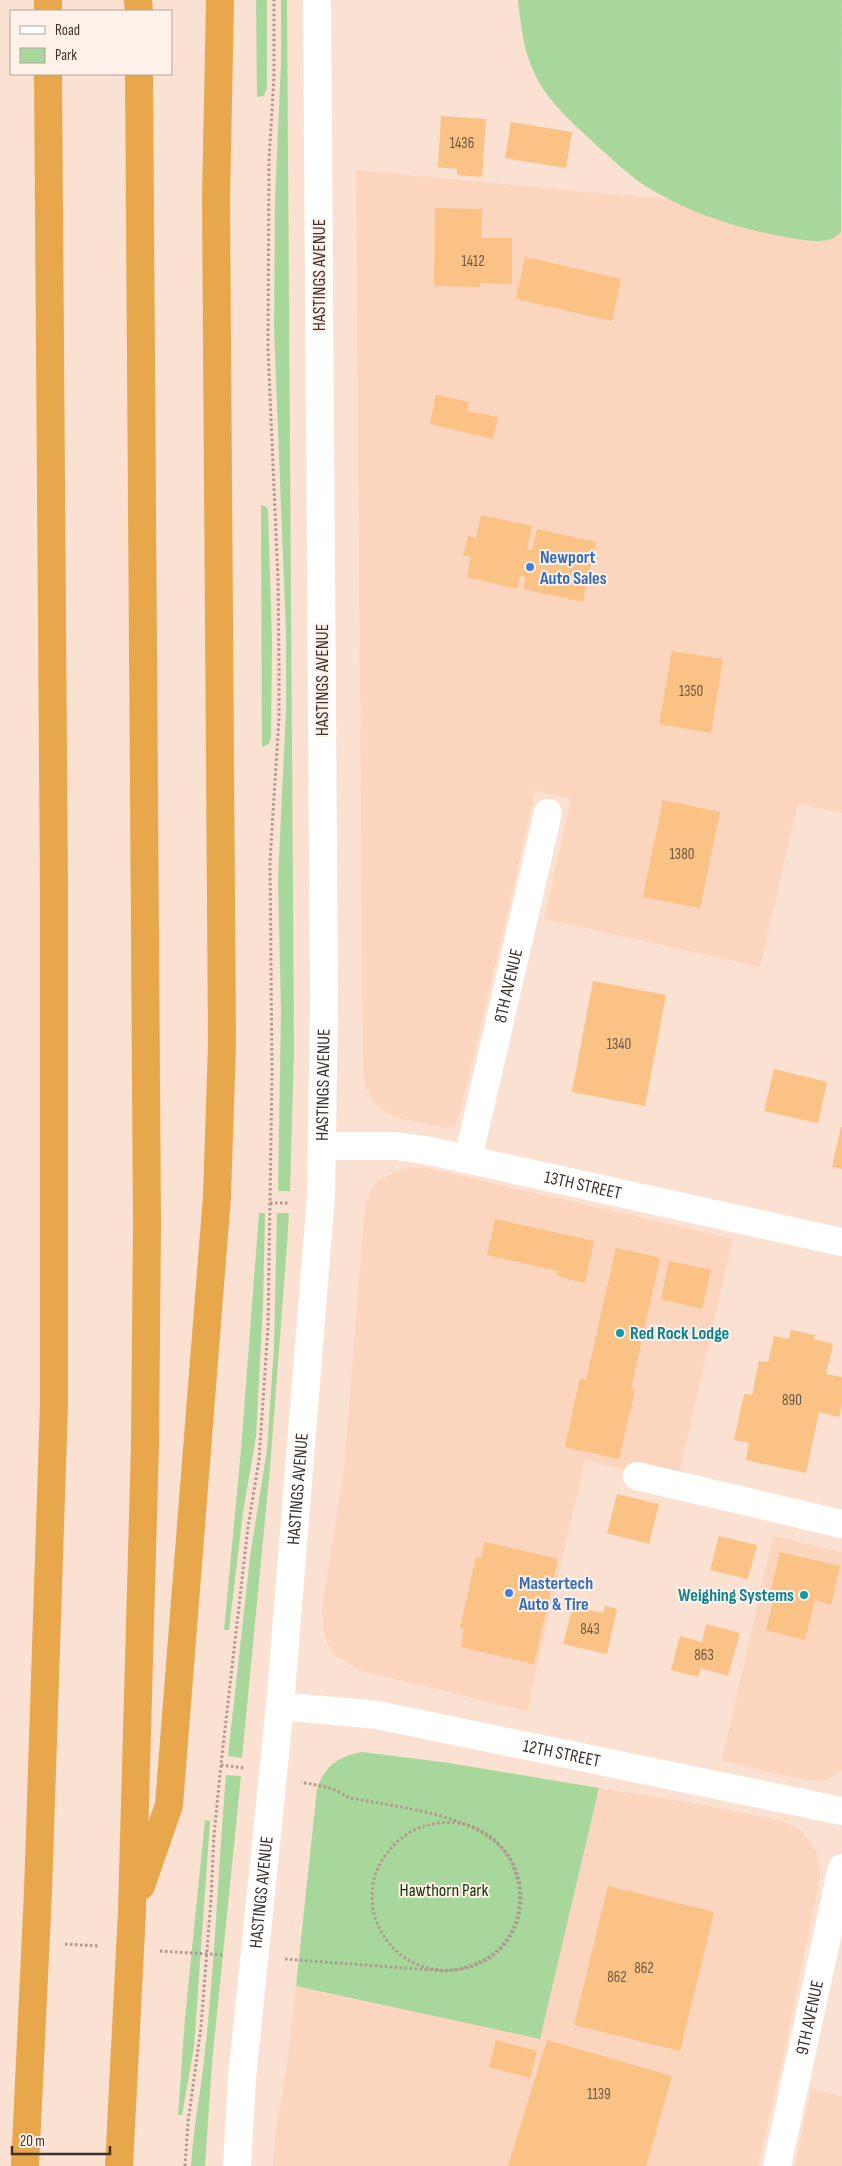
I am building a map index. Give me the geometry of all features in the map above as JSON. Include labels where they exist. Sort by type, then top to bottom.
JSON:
[{"type":"highway","points":[[132,1911],[169,1805],[217,1196],[222,1044],[216,210],[220,0]]},
{"type":"highway","points":[[25,2166],[40,1853],[54,1405],[54,894],[48,75]]},
{"type":"highway","points":[[119,2166],[132,1911],[145,1445],[147,1224],[139,75]]},
{"type":"street","name":"HASTINGS AVENUE","points":[[237,2166],[243,2070],[280,1706],[318,1257],[324,1001],[317,0]]},
{"type":"street","name":"8TH AVENUE","points":[[468,1158],[548,813]]},
{"type":"street","name":"13TH STREET","points":[[322,1146],[401,1147],[468,1158],[842,1242]]},
{"type":"street","points":[[637,1476],[842,1524]]},
{"type":"street","name":"12TH STREET","points":[[280,1706],[377,1715],[842,1811]]},
{"type":"street","name":"9TH AVENUE","points":[[777,2166],[842,1868]]},
{"type":"path","points":[[185,2166],[188,2123],[201,2027],[214,1836],[221,1764],[240,1591],[261,1445],[268,1327],[272,1074],[270,861],[279,673],[278,571],[268,350],[269,160],[274,78],[274,0]]},
{"type":"path","points":[[277,1959],[444,1971],[461,1970],[476,1965],[491,1956],[503,1945],[512,1932],[518,1916],[521,1900],[519,1883],[514,1867],[506,1853],[482,1831],[466,1824],[411,1809],[349,1798],[326,1788]]},
{"type":"path","points":[[444,1971],[416,1965],[392,1948],[384,1937],[373,1910],[372,1895],[378,1867],[395,1844],[406,1834],[433,1824],[450,1823],[466,1826],[481,1832],[495,1841]]},
{"type":"path","points":[[64,1944],[102,1946]]},
{"type":"path","points":[[150,1950],[228,1956]]},
{"type":"shaded area","points":[[356,170],[842,216],[842,813],[798,804],[760,967],[544,919],[571,799],[535,791],[459,1116],[455,1125],[447,1128],[398,1118],[387,1113],[372,1100],[366,1087],[363,1073]]},
{"type":"shaded area","points":[[409,1168],[427,1168],[733,1239],[677,1482],[585,1460],[527,1711],[361,1671],[336,1656],[327,1643],[324,1634],[322,1607],[344,1469],[365,1206],[371,1190],[381,1179],[397,1171]]},
{"type":"shaded area","points":[[773,1536],[842,1552],[842,1769],[830,1778],[822,1781],[805,1780],[722,1761]]},
{"type":"shaded area","points":[[599,1788],[693,1803],[783,1821],[801,1830],[816,1850],[820,1878],[783,2057],[758,2166],[273,2166],[275,2135],[287,2067],[296,1986],[540,2039]]},
{"type":"shaded area","points":[[811,2089],[842,2096],[842,2166],[795,2166]]},
{"type":"green space","points":[[256,0],[267,0],[267,88],[264,96],[257,97]]},
{"type":"green space","points":[[281,0],[287,0],[294,1049],[290,1191],[278,1191],[281,1011],[278,880],[286,709],[286,632],[274,328],[275,198],[281,63]]},
{"type":"green space","points":[[518,0],[842,0],[841,232],[824,241],[811,241],[755,231],[685,207],[652,190],[636,179],[575,125],[546,93],[529,60],[523,37]]},
{"type":"green space","points":[[261,505],[265,506],[268,510],[272,641],[271,737],[269,744],[262,747]]},
{"type":"green space","points":[[259,1213],[265,1213],[263,1305],[256,1437],[243,1512],[229,1630],[224,1630],[241,1450]]},
{"type":"green space","points":[[277,1213],[289,1213],[287,1245],[270,1468],[242,1758],[228,1756],[250,1557],[267,1449],[274,1347]]},
{"type":"green space","name":"Hawthorn Park","points":[[362,1752],[449,1763],[599,1788],[540,2039],[296,1986],[317,1789],[324,1774],[333,1763],[346,1756]]},
{"type":"green space","points":[[226,1775],[241,1776],[212,2063],[205,2166],[191,2166],[208,2024]]},
{"type":"green space","points":[[205,1820],[210,1821],[194,2047],[182,2115],[178,2115],[185,2018]]},
{"type":"building","points":[[441,116],[486,119],[482,177],[457,175],[457,169],[438,167]]},
{"type":"building","points":[[511,122],[572,132],[566,168],[505,158]]},
{"type":"building","points":[[435,208],[482,209],[481,238],[512,238],[512,284],[480,283],[480,287],[434,286]]},
{"type":"building","points":[[525,257],[621,279],[612,321],[516,299]]},
{"type":"building","points":[[436,395],[469,402],[467,411],[498,417],[493,439],[430,424]]},
{"type":"building","name":"Newport Auto Sales","points":[[481,515],[532,526],[527,549],[532,550],[537,529],[596,542],[583,602],[523,589],[526,577],[520,576],[517,589],[467,577],[471,557],[463,556],[468,536],[476,538]]},
{"type":"building","points":[[672,651],[723,659],[711,733],[659,724]]},
{"type":"building","points":[[663,800],[720,812],[700,908],[643,897]]},
{"type":"building","points":[[593,981],[666,995],[645,1106],[572,1092]]},
{"type":"building","points":[[774,1069],[827,1082],[818,1123],[764,1111]]},
{"type":"building","points":[[842,1127],[842,1169],[832,1167]]},
{"type":"building","points":[[495,1219],[594,1241],[585,1283],[557,1276],[558,1271],[487,1255]]},
{"type":"building","name":"Red Rock Lodge","points":[[616,1248],[660,1258],[631,1389],[635,1390],[619,1459],[565,1447],[580,1378],[586,1380]]},
{"type":"building","points":[[669,1261],[711,1270],[702,1309],[661,1299]]},
{"type":"building","points":[[791,1330],[815,1335],[814,1339],[833,1344],[826,1374],[842,1377],[842,1405],[839,1417],[819,1412],[806,1473],[746,1460],[749,1443],[734,1440],[744,1394],[752,1395],[759,1361],[768,1362],[774,1336],[789,1339]]},
{"type":"building","points":[[617,1494],[659,1504],[649,1544],[607,1533]]},
{"type":"building","points":[[719,1536],[757,1545],[748,1579],[710,1570]]},
{"type":"building","name":"Mastertech Auto & Tire","points":[[485,1542],[558,1559],[534,1664],[461,1647],[464,1629],[460,1628],[476,1557],[481,1558]]},
{"type":"building","name":"Weighing Systems","points":[[780,1552],[840,1566],[831,1605],[815,1600],[805,1640],[766,1630],[776,1590],[771,1589]]},
{"type":"building","points":[[573,1606],[603,1613],[605,1606],[617,1609],[607,1654],[563,1644]]},
{"type":"building","points":[[706,1624],[740,1633],[728,1676],[701,1668],[698,1677],[671,1670],[680,1636],[702,1642]]},
{"type":"building","points":[[608,1886],[714,1912],[680,2051],[574,2025]]},
{"type":"building","points":[[496,2040],[537,2051],[530,2078],[489,2067]]},
{"type":"building","points":[[547,2040],[672,2076],[646,2166],[508,2166]]},
{"type":"place","name":"Newport Auto Sales","points":[[530,567]]},
{"type":"place","name":"Red Rock Lodge","points":[[620,1333]]},
{"type":"place","name":"Mastertech Auto & Tire","points":[[509,1593]]},
{"type":"place","name":"Weighing Systems","points":[[804,1595]]}]
